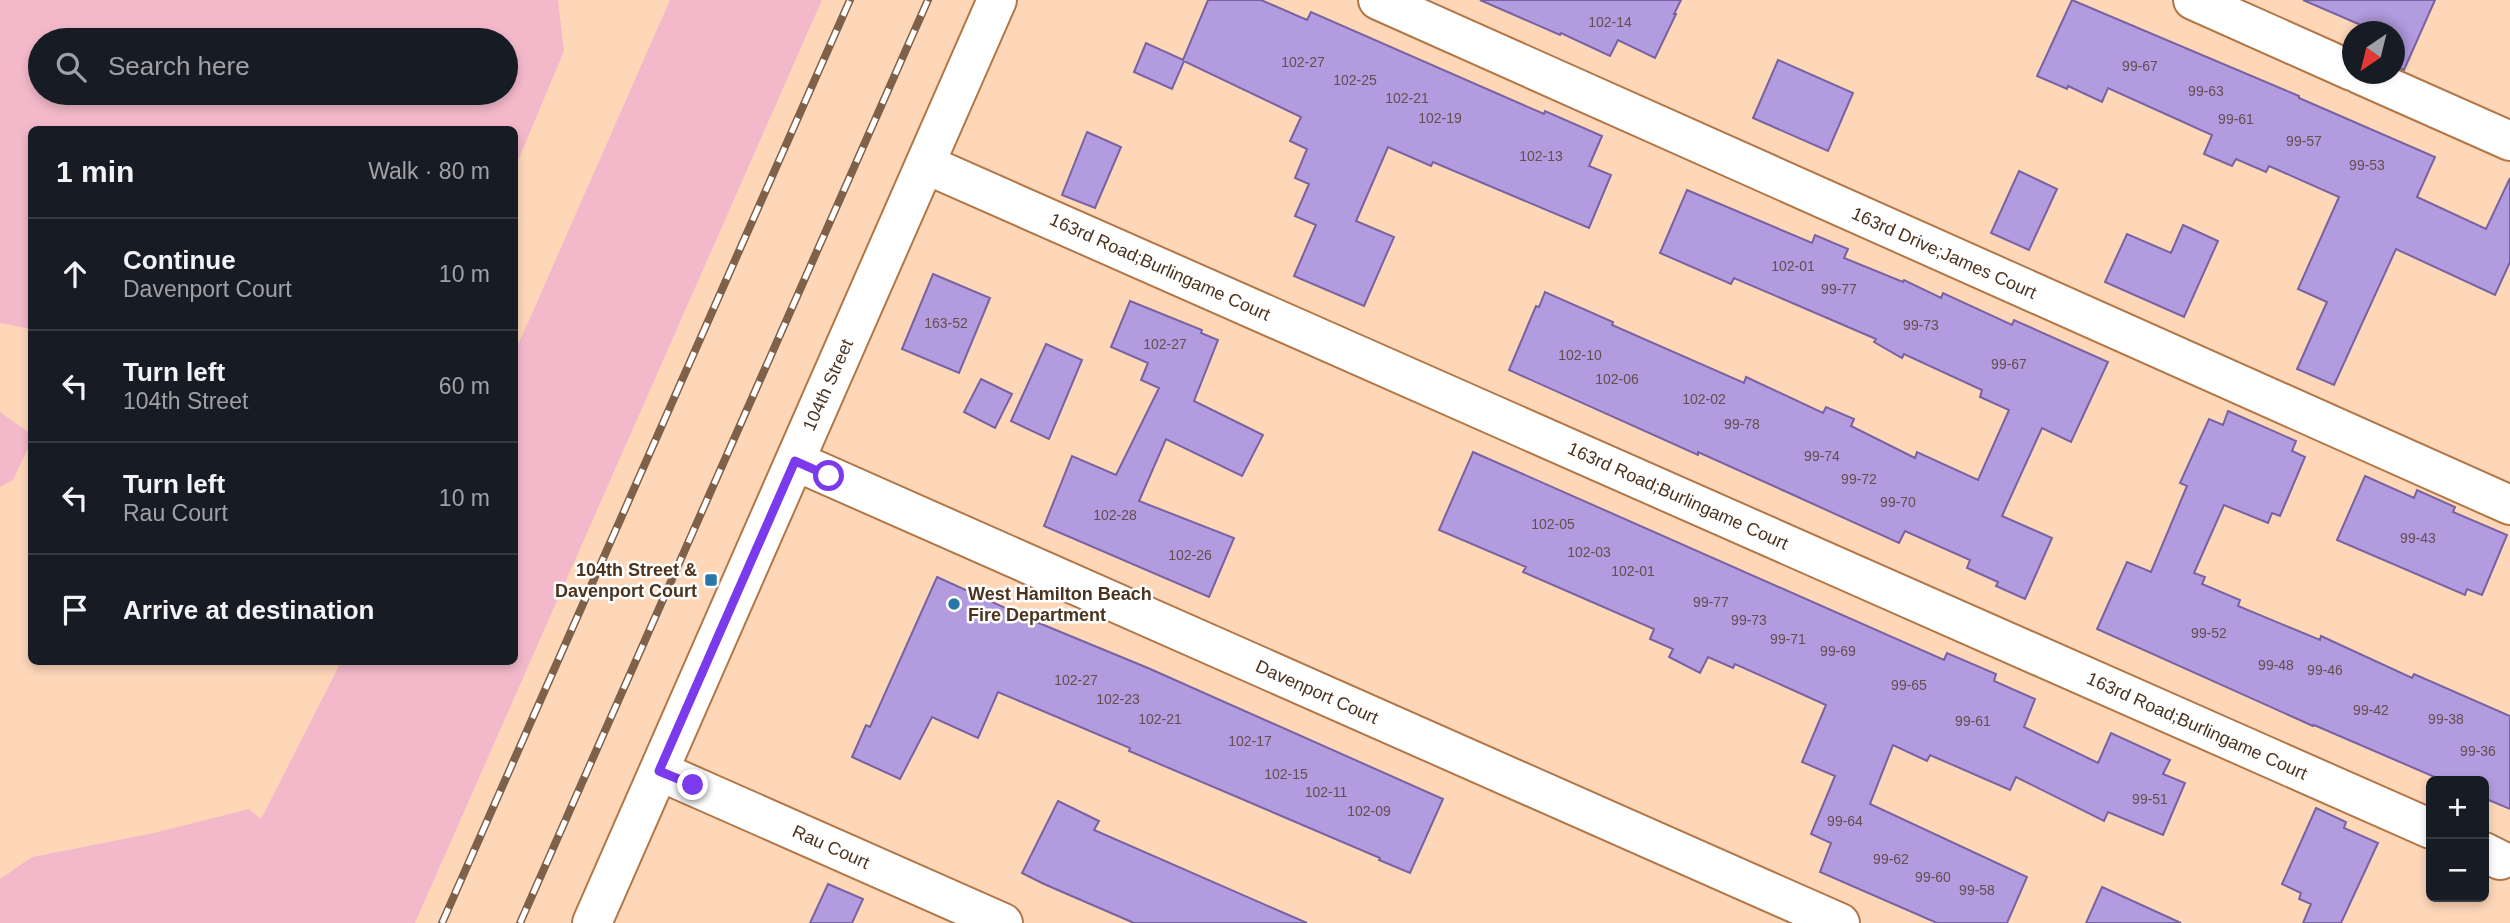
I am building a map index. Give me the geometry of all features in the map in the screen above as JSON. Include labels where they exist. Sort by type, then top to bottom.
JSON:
[{"type":"street","name":"104th Street","points":[[592,923],[997,0]]},
{"type":"street","name":"163rd Drive;James Court","points":[[1378,0],[2510,505]]},
{"type":"street","points":[[2193,0],[2342,66]]},
{"type":"street","points":[[2382,84],[2510,141]]},
{"type":"street","name":"163rd Road;Burlingame Court","points":[[925,164],[2426,827]]},
{"type":"street","name":"Davenport Court","points":[[795,461],[1840,923]]},
{"type":"street","name":"Rau Court","points":[[659,771],[1003,923]]},
{"type":"shaded area","points":[[0,0],[558,0],[564,51],[518,161],[518,126],[28,126],[28,328],[0,323]]},
{"type":"shaded area","points":[[670,0],[822,0],[415,923],[0,923],[0,879],[32,857],[154,833],[249,809],[261,819],[339,665],[518,665],[518,345]]},
{"type":"shaded area","points":[[0,412],[28,432],[28,448],[13,480],[0,487]]},
{"type":"building","points":[[1208,0],[1261,0],[1307,20],[1311,12],[1544,114],[1545,111],[1602,136],[1589,166],[1611,175],[1589,228],[1433,162],[1431,166],[1388,147],[1356,221],[1394,237],[1364,306],[1294,276],[1316,225],[1295,216],[1309,184],[1295,178],[1307,149],[1290,141],[1301,117],[1184,61],[1172,89],[1134,72],[1146,43],[1183,60]]},
{"type":"building","points":[[1480,0],[1681,0],[1655,58],[1618,40],[1610,56]]},
{"type":"building","points":[[2072,0],[2435,157],[2417,197],[2486,229],[2510,178],[2510,262],[2495,295],[2396,249],[2334,385],[2297,369],[2327,302],[2298,289],[2339,197],[2269,166],[2266,172],[2236,159],[2232,166],[2204,154],[2212,135],[2108,88],[2102,102],[2068,86],[2067,89],[2037,76]]},
{"type":"building","points":[[2303,0],[2435,0],[2405,68],[2405,21],[2352,21]]},
{"type":"building","points":[[1778,60],[1853,93],[1828,151],[1753,118]]},
{"type":"building","points":[[1087,132],[1121,147],[1095,208],[1062,195]]},
{"type":"building","points":[[2019,171],[2057,189],[2029,250],[1991,233]]},
{"type":"building","points":[[1687,190],[1812,243],[1815,235],[1848,249],[1844,258],[1903,282],[1904,280],[1941,298],[1943,293],[2012,325],[2014,320],[2108,362],[2071,442],[2042,428],[2002,516],[2052,538],[2025,599],[1996,586],[1998,582],[1967,568],[1970,560],[1905,531],[1899,543],[1509,370],[1536,306],[1539,307],[1545,292],[1613,322],[1612,325],[1744,383],[1746,377],[1823,413],[1826,407],[1854,419],[1851,426],[1915,458],[1917,452],[1978,480],[2009,410],[1980,397],[1982,390],[1904,354],[1902,358],[1874,342],[1876,339],[1734,278],[1731,284],[1660,253]]},
{"type":"building","points":[[2183,225],[2218,241],[2184,317],[2105,282],[2127,234],[2171,253]]},
{"type":"building","points":[[933,274],[990,298],[959,373],[902,349]]},
{"type":"building","points":[[1130,301],[1202,330],[1201,333],[1218,340],[1194,401],[1263,435],[1242,476],[1166,439],[1139,501],[1234,538],[1209,597],[1044,526],[1072,456],[1116,475],[1159,388],[1141,380],[1148,363],[1111,347]]},
{"type":"building","points":[[1046,344],[1082,360],[1049,439],[1011,421]]},
{"type":"building","points":[[981,379],[1012,394],[995,428],[964,412]]},
{"type":"building","points":[[2228,411],[2296,441],[2292,451],[2305,457],[2280,516],[2272,513],[2268,523],[2224,505],[2194,573],[2205,577],[2202,584],[2240,600],[2238,606],[2320,640],[2321,636],[2412,678],[2414,674],[2510,716],[2510,809],[2489,800],[2489,776],[2432,776],[2313,726],[2097,629],[2127,562],[2151,572],[2187,486],[2180,483],[2209,419],[2223,425]]},
{"type":"building","points":[[1473,452],[1944,660],[1947,653],[1996,674],[1994,681],[2035,699],[2024,727],[2098,763],[2111,733],[2170,760],[2163,774],[2185,783],[2163,835],[2108,812],[2104,821],[2016,777],[2010,790],[1930,755],[1927,761],[1893,745],[1870,804],[2027,877],[2007,923],[1937,923],[1820,872],[1831,843],[1811,834],[1835,776],[1802,762],[1826,705],[1735,664],[1733,668],[1708,657],[1700,673],[1669,657],[1673,649],[1650,639],[1654,629],[1523,572],[1526,567],[1439,530]]},
{"type":"building","points":[[2365,476],[2414,498],[2417,490],[2455,507],[2453,512],[2507,535],[2482,595],[2467,589],[2465,595],[2337,540]]},
{"type":"building","points":[[937,577],[1443,799],[1410,873],[998,692],[978,738],[932,717],[900,779],[852,757],[866,725],[870,727]]},
{"type":"building","points":[[1058,801],[1099,821],[1094,830],[1307,923],[1134,923],[1044,884],[1022,873]]},
{"type":"building","points":[[2316,808],[2346,822],[2344,828],[2378,843],[2341,923],[2303,923],[2311,904],[2299,899],[2301,893],[2282,884]]},
{"type":"building","points":[[828,884],[863,899],[852,923],[810,923]]},
{"type":"building","points":[[2102,887],[2181,923],[2086,923]]},
{"type":"railway","points":[[442,923],[850,0]]},
{"type":"railway","points":[[520,923],[928,0]]},
{"type":"place","name":"104th Street & Davenport Court","points":[[711,580]]},
{"type":"place","name":"West Hamilton Beach Fire Department","points":[[954,604]]},
{"type":"route","points":[[693,785],[659,771],[795,461],[829,476]]}]
